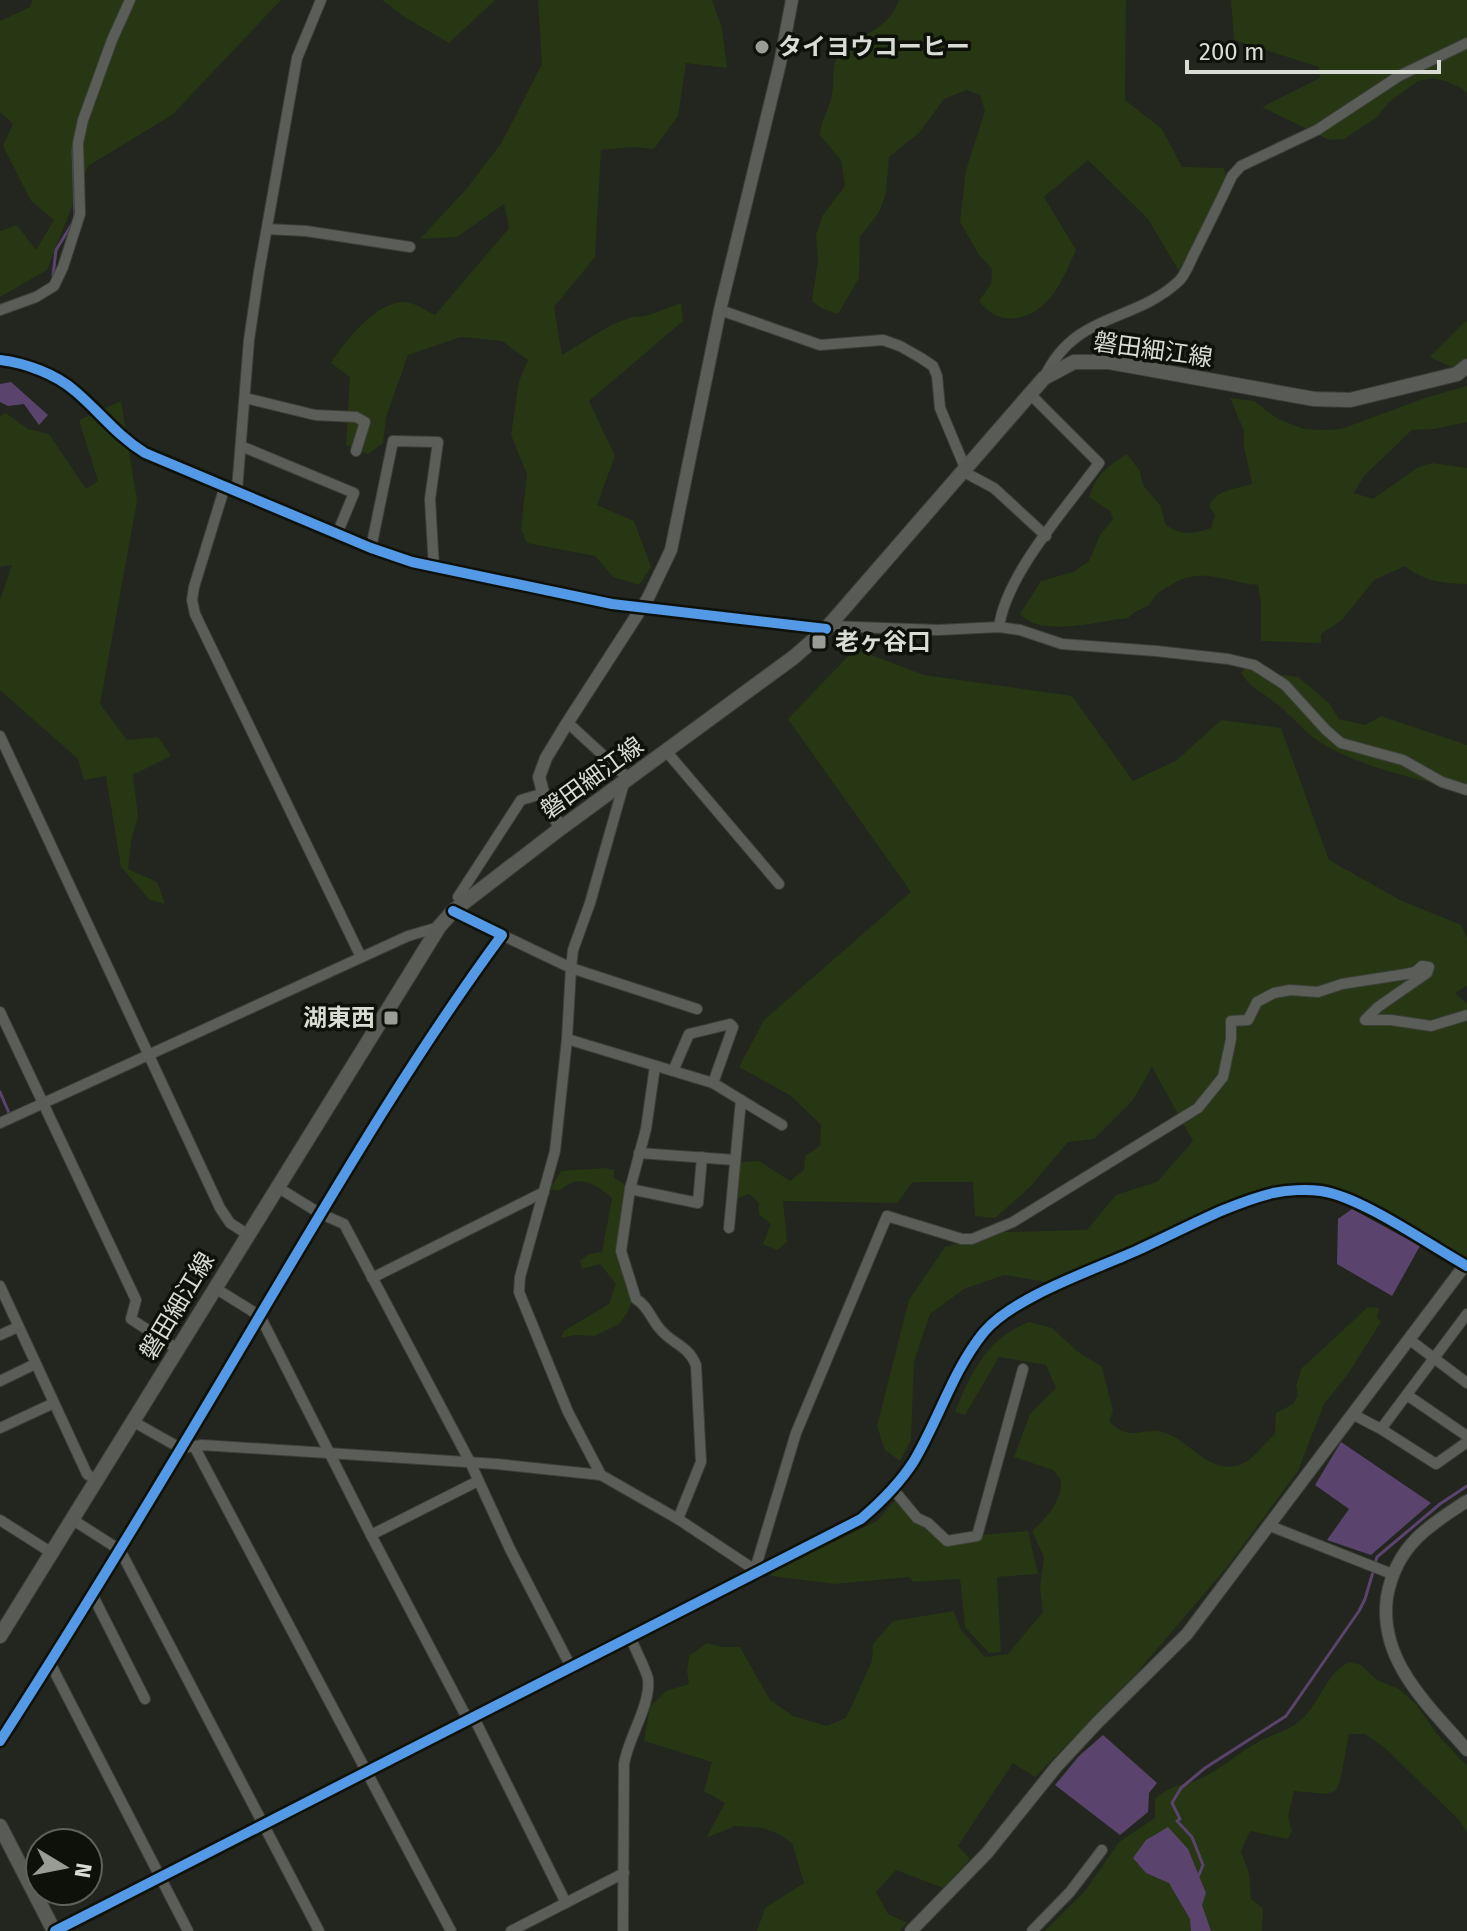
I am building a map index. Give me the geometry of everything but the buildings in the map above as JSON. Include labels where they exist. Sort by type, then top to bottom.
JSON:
[{"type":"main road","name":"磐田細江線","points":[[0,1636],[439,927],[453,911],[794,657],[828,628],[1044,378],[1074,362],[1109,362],[1314,399],[1350,400],[1457,374],[1467,366]]},
{"type":"main road","points":[[0,1826],[54,1931]]},
{"type":"street","points":[[0,310],[36,297],[54,286],[63,267],[80,214],[78,143],[83,120],[130,0]]},
{"type":"street","points":[[321,0],[297,58],[249,340],[241,446],[231,488],[192,600],[195,614],[361,957]]},
{"type":"street","points":[[561,828],[541,794],[539,777],[568,723],[658,581],[675,536],[720,310],[780,63],[792,0]]},
{"type":"street","points":[[1044,378],[1053,359],[1081,333],[1101,321],[1148,302],[1182,278],[1232,176],[1241,166],[1317,130],[1399,76],[1467,43]]},
{"type":"street","points":[[267,229],[306,231],[410,247]]},
{"type":"street","points":[[720,310],[820,345],[883,340],[900,346],[933,366],[940,408],[965,471],[994,488],[1046,536]]},
{"type":"street","points":[[0,360],[25,366],[72,388],[124,440],[145,453],[371,548],[434,568],[641,608],[828,628],[938,630],[999,627],[1020,630],[1062,644],[1156,651],[1254,665],[1285,685],[1341,743],[1403,760],[1442,782],[1467,790]]},
{"type":"street","points":[[999,627],[1006,600],[1024,565],[1099,463],[1030,394]]},
{"type":"street","points":[[245,398],[315,415],[356,417],[365,422],[356,451]]},
{"type":"street","points":[[371,548],[393,441],[438,442],[430,499],[434,568]]},
{"type":"street","points":[[241,446],[354,493],[337,534]]},
{"type":"street","points":[[568,723],[626,781],[573,950],[555,1151],[520,1277],[519,1292],[568,1412],[601,1475]]},
{"type":"street","points":[[0,736],[220,1208],[230,1223],[247,1234]]},
{"type":"street","points":[[666,751],[779,884]]},
{"type":"street","points":[[458,897],[521,800],[541,794]]},
{"type":"street","points":[[453,911],[571,968],[697,1009]]},
{"type":"street","points":[[0,1123],[408,936],[439,927]]},
{"type":"street","points":[[0,1741],[93,1596],[321,1214],[449,1009],[502,935]]},
{"type":"street","points":[[759,1573],[756,1566],[796,1433],[887,1216],[962,1239],[972,1239],[1013,1222],[1198,1108],[1223,1077],[1231,1039],[1231,1021],[1248,1020],[1257,1002],[1274,993],[1290,990],[1318,992],[1342,984],[1415,972],[1422,966],[1429,967],[1427,973],[1378,1007],[1365,1020],[1431,1026],[1467,1015]]},
{"type":"street","points":[[0,1012],[136,1300],[131,1319],[177,1349]]},
{"type":"street","points":[[673,1071],[689,1034],[730,1024],[733,1027],[713,1083]]},
{"type":"street","points":[[567,1039],[713,1083],[782,1125]]},
{"type":"street","points":[[655,1066],[621,1251],[636,1299],[644,1303],[661,1331],[691,1354],[696,1365],[701,1462],[678,1519]]},
{"type":"street","points":[[729,1228],[741,1100]]},
{"type":"street","points":[[639,1153],[735,1160]]},
{"type":"street","points":[[630,1189],[698,1203],[702,1157]]},
{"type":"street","points":[[277,1187],[344,1224],[470,1462],[572,1669]]},
{"type":"street","points":[[54,1931],[861,1519],[893,1489],[914,1461],[966,1357],[992,1323],[1007,1311],[1041,1294],[1207,1216],[1274,1193],[1321,1191],[1344,1198],[1466,1265],[1187,1634],[1057,1766],[987,1853],[916,1929]]},
{"type":"street","points":[[372,1278],[544,1192]]},
{"type":"street","points":[[0,1286],[87,1474],[97,1481]]},
{"type":"street","points":[[215,1288],[260,1316],[371,1535],[566,1903]]},
{"type":"street","points":[[1381,1429],[1467,1314]]},
{"type":"street","points":[[0,1335],[18,1327]]},
{"type":"street","points":[[1410,1340],[1467,1383]]},
{"type":"street","points":[[0,1381],[35,1364]]},
{"type":"street","points":[[893,1489],[917,1518],[928,1523],[947,1541],[977,1536],[1023,1369]]},
{"type":"street","points":[[1407,1395],[1467,1436]]},
{"type":"street","points":[[0,1428],[54,1403]]},
{"type":"street","points":[[1354,1415],[1436,1464],[1467,1442]]},
{"type":"street","points":[[134,1422],[180,1448],[194,1446],[331,1453],[601,1475],[678,1519],[759,1573]]},
{"type":"street","points":[[194,1446],[451,1931]]},
{"type":"street","points":[[371,1535],[478,1481]]},
{"type":"street","points":[[1467,1501],[1417,1538],[1392,1574],[1386,1608],[1389,1641],[1394,1656],[1411,1685],[1467,1750]]},
{"type":"street","points":[[0,1520],[52,1553]]},
{"type":"street","points":[[73,1520],[120,1550],[319,1931]]},
{"type":"street","points":[[1270,1526],[1392,1574]]},
{"type":"street","points":[[93,1596],[145,1699]]},
{"type":"street","points":[[623,1931],[624,1764],[626,1747],[647,1695],[648,1677],[631,1638]]},
{"type":"street","points":[[50,1663],[188,1931]]},
{"type":"street","points":[[1032,1931],[1070,1892],[1102,1850]]},
{"type":"street","points":[[511,1931],[624,1873]]},
{"type":"green space","points":[[32,0],[281,0],[172,115],[88,166],[47,270],[0,297],[0,231],[17,225],[36,250],[54,220],[31,201],[3,146],[13,124],[0,112],[0,21],[30,7]]},
{"type":"green space","points":[[382,0],[495,0],[449,43]]},
{"type":"green space","points":[[538,0],[712,0],[722,28],[727,68],[686,63],[678,116],[654,149],[601,150],[595,257],[554,307],[562,355],[611,325],[681,303],[683,321],[589,401],[615,456],[597,505],[634,521],[651,567],[639,585],[613,577],[595,556],[527,543],[521,529],[527,474],[511,435],[519,381],[528,360],[502,341],[461,337],[408,355],[386,417],[383,443],[368,454],[346,445],[350,377],[331,363],[353,334],[384,308],[406,302],[435,315],[509,228],[504,204],[457,237],[420,239],[468,187],[502,142],[542,64]]},
{"type":"green space","points":[[899,0],[1126,0],[1125,100],[1162,129],[1182,167],[1224,168],[1226,179],[1179,271],[1148,219],[1088,160],[1044,197],[1076,250],[1054,293],[1038,309],[1016,318],[1000,317],[987,309],[979,301],[991,284],[992,269],[979,255],[960,222],[966,170],[985,111],[980,95],[967,90],[944,99],[919,133],[889,157],[886,193],[879,212],[860,237],[859,278],[838,314],[812,301],[818,260],[816,235],[823,215],[845,186],[841,160],[820,135],[831,99],[835,62],[849,45],[888,19]]},
{"type":"green space","points":[[1231,0],[1467,0],[1467,94],[1463,89],[1434,78],[1418,81],[1389,102],[1377,117],[1344,139],[1329,140],[1262,107],[1320,78],[1319,67],[1234,40]]},
{"type":"green space","points":[[1467,320],[1467,357],[1453,368],[1430,357]]},
{"type":"green space","points":[[1467,386],[1467,422],[1412,430],[1364,476],[1354,493],[1373,499],[1417,468],[1432,463],[1467,468],[1467,584],[1434,581],[1405,566],[1374,580],[1342,620],[1321,634],[1321,643],[1261,641],[1258,585],[1205,576],[1195,576],[1173,584],[1128,618],[1055,627],[1029,621],[1020,614],[1041,581],[1073,572],[1089,561],[1100,535],[1113,519],[1110,511],[1089,497],[1104,471],[1127,454],[1140,471],[1143,485],[1160,505],[1166,525],[1188,533],[1211,528],[1215,515],[1209,506],[1212,500],[1228,490],[1252,484],[1244,431],[1230,398],[1254,401],[1278,419],[1304,429],[1325,430],[1341,429]]},
{"type":"green space","points":[[121,401],[137,501],[100,704],[127,740],[158,737],[171,756],[133,775],[138,816],[128,869],[157,882],[165,904],[150,900],[121,867],[106,776],[84,780],[78,759],[0,690],[0,600],[12,565],[0,567],[0,416],[6,413],[28,429],[49,434],[86,489],[98,481],[79,420]]},
{"type":"green space","points":[[855,649],[924,675],[1072,696],[1133,781],[1177,760],[1221,720],[1281,728],[1329,860],[1400,900],[1461,925],[1467,938],[1467,986],[1455,993],[1467,1004],[1467,1260],[1373,1212],[1297,1191],[1228,1209],[1046,1282],[1004,1275],[964,1289],[930,1314],[914,1361],[911,1440],[900,1461],[885,1450],[877,1426],[909,1300],[945,1247],[1005,1232],[1087,1230],[1116,1195],[1157,1182],[1193,1141],[1152,1067],[1133,1100],[1094,1139],[1068,1142],[1030,1187],[995,1218],[975,1216],[973,1182],[913,1182],[897,1203],[783,1201],[787,1242],[777,1250],[763,1244],[771,1224],[759,1214],[759,1203],[749,1194],[736,1199],[740,1162],[759,1161],[790,1181],[804,1170],[805,1156],[820,1146],[821,1125],[791,1096],[739,1067],[764,1020],[911,892],[788,719]]},
{"type":"green space","points":[[1248,664],[1274,674],[1298,677],[1329,703],[1339,719],[1365,725],[1381,716],[1467,745],[1467,787],[1388,771],[1329,747],[1249,683],[1241,673]]},
{"type":"green space","points":[[614,1170],[614,1178],[629,1187],[618,1261],[633,1299],[619,1324],[595,1336],[561,1338],[564,1331],[609,1304],[616,1284],[600,1264],[582,1269],[580,1261],[589,1254],[602,1252],[612,1198],[580,1181],[557,1191],[550,1189],[561,1171]]},
{"type":"green space","points":[[1368,1307],[1379,1308],[1377,1317],[1381,1322],[1348,1374],[1324,1404],[1298,1471],[1227,1567],[1135,1675],[1035,1777],[1013,1763],[958,1846],[970,1859],[943,1888],[896,1870],[876,1892],[888,1914],[907,1923],[900,1931],[757,1931],[765,1908],[804,1883],[792,1843],[762,1828],[735,1826],[706,1838],[725,1803],[704,1791],[712,1762],[644,1741],[650,1707],[666,1691],[689,1684],[689,1656],[707,1643],[740,1647],[770,1700],[793,1716],[827,1726],[846,1718],[872,1661],[873,1644],[893,1621],[954,1611],[961,1630],[985,1657],[1008,1654],[1043,1612],[1040,1587],[1044,1557],[1032,1531],[1048,1515],[1061,1488],[1061,1480],[1053,1470],[1014,1457],[1030,1414],[1056,1388],[1046,1365],[999,1357],[965,1415],[955,1412],[975,1370],[991,1347],[1029,1322],[1052,1328],[1077,1351],[1102,1367],[1113,1411],[1109,1421],[1116,1428],[1130,1433],[1162,1432],[1214,1464],[1235,1466],[1252,1457],[1275,1434],[1276,1413],[1293,1404],[1298,1395],[1296,1386],[1302,1368]]},
{"type":"green space","points":[[901,1493],[919,1518],[944,1538],[1028,1531],[1038,1574],[997,1577],[1001,1652],[989,1653],[965,1627],[960,1579],[913,1582],[909,1577],[835,1584],[771,1576],[771,1572],[877,1521]]},
{"type":"green space","points":[[1349,1662],[1361,1665],[1377,1680],[1399,1689],[1416,1704],[1437,1734],[1467,1766],[1467,1833],[1460,1821],[1385,1748],[1365,1734],[1349,1734],[1340,1782],[1335,1791],[1326,1794],[1294,1791],[1288,1817],[1292,1831],[1288,1839],[1250,1831],[1241,1851],[1249,1874],[1251,1899],[1263,1908],[1262,1931],[1045,1931],[1085,1891],[1119,1842],[1155,1818],[1155,1799],[1172,1788],[1208,1775],[1258,1742],[1297,1723],[1311,1709],[1333,1675]]},
{"type":"shaded area","points":[[11,382],[48,415],[39,425],[24,404],[8,406],[0,402],[0,384]]},
{"type":"shaded area","points":[[1352,1209],[1420,1246],[1392,1296],[1337,1264],[1338,1219]]},
{"type":"shaded area","points":[[1341,1442],[1431,1503],[1371,1555],[1327,1540],[1349,1509],[1315,1485]]},
{"type":"shaded area","points":[[1103,1735],[1157,1783],[1149,1793],[1148,1812],[1120,1835],[1055,1785],[1079,1756]]},
{"type":"shaded area","points":[[1168,1827],[1188,1849],[1206,1893],[1202,1905],[1211,1931],[1191,1931],[1190,1919],[1169,1883],[1146,1873],[1133,1858],[1146,1840]]},
{"type":"waterway","points":[[73,149],[75,217]]},
{"type":"waterway","points":[[53,276],[56,250],[72,224]]},
{"type":"waterway","points":[[0,1092],[9,1113]]},
{"type":"waterway","points":[[1375,1564],[1377,1557],[1440,1504],[1467,1486]]},
{"type":"waterway","points":[[1199,1875],[1203,1865],[1192,1837],[1177,1821],[1180,1819],[1172,1803],[1181,1788],[1205,1768],[1286,1716],[1359,1611],[1373,1572]]},
{"type":"cycle path","points":[[0,360],[30,367],[59,379],[125,439],[145,453],[371,548],[412,562],[612,604],[826,629]]},
{"type":"cycle path","points":[[0,1741],[135,1525],[379,1118],[502,935],[453,911]]},
{"type":"cycle path","points":[[55,1931],[861,1519],[890,1492],[914,1461],[955,1378],[984,1332],[1015,1307],[1056,1285],[1238,1204],[1273,1193],[1297,1190],[1321,1191],[1356,1202],[1467,1266]]},
{"type":"place","name":"タイヨウコーヒー","points":[[762,47]]},
{"type":"place","name":"老ヶ谷口","points":[[819,642]]},
{"type":"place","name":"湖東西","points":[[391,1018]]}]
